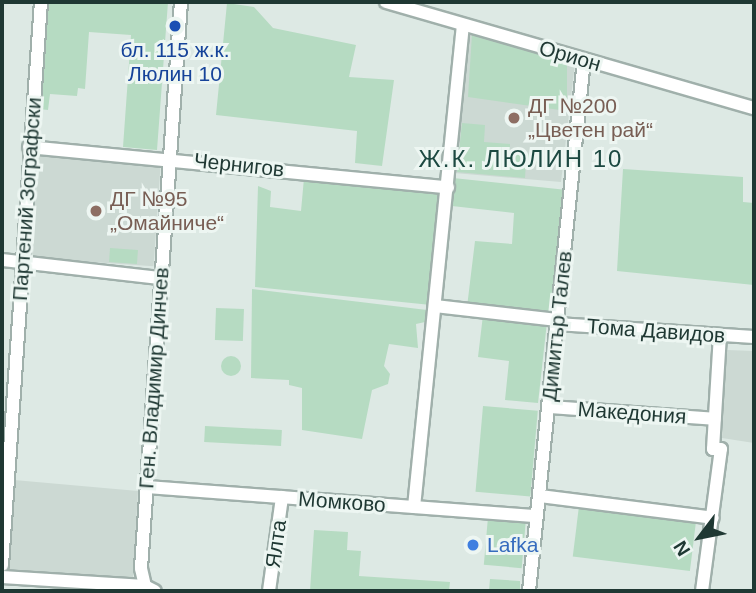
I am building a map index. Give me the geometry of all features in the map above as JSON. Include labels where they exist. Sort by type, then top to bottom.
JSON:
[{"type":"street","name":"Партений Зографски","points":[[2,565],[41,2]]},
{"type":"street","name":"Ген. Владимир Динчев","points":[[150,588],[141,568],[181,2]]},
{"type":"street","name":"Орион","points":[[386,2],[754,107]]},
{"type":"street","points":[[414,507],[463,25]]},
{"type":"street","name":"Димитър Талев","points":[[529,591],[584,60]]},
{"type":"street","name":"Чернигов","points":[[29,147],[448,187]]},
{"type":"street","points":[[2,260],[160,278]]},
{"type":"street","name":"Тома Давидов","points":[[435,306],[557,322],[754,337]]},
{"type":"street","points":[[702,591],[713,517],[720,336]]},
{"type":"street","name":"Македония","points":[[549,407],[715,419]]},
{"type":"street","name":"Момково","points":[[147,487],[537,516]]},
{"type":"street","points":[[540,496],[713,517]]},
{"type":"street","name":"Ялта","points":[[268,591],[282,497]]},
{"type":"street","points":[[2,577],[66,586],[150,588]]},
{"type":"shaded area","name":"ДГ №200 „Цветен рай“","points":[[468,32],[575,63],[561,182],[454,173]]},
{"type":"shaded area","name":"ДГ №95 „Омайниче“","points":[[38,155],[161,164],[154,266],[31,258]]},
{"type":"shaded area","points":[[727,350],[754,351],[754,443],[722,438]]},
{"type":"shaded area","points":[[14,480],[138,491],[133,577],[125,581],[5,570]]},
{"type":"green space","points":[[47,2],[168,2],[157,150],[123,147],[131,35],[89,32],[85,89],[78,88],[77,96],[50,94],[48,110],[39,109]]},
{"type":"green space","points":[[227,3],[254,7],[273,28],[356,45],[349,77],[394,80],[382,166],[355,163],[357,131],[216,115]]},
{"type":"green space","points":[[472,34],[567,60],[567,111],[468,97]]},
{"type":"green space","points":[[462,123],[485,125],[484,142],[510,144],[510,153],[550,157],[549,164],[526,162],[525,178],[457,172]]},
{"type":"green space","points":[[623,169],[743,177],[743,202],[754,203],[754,285],[617,271]]},
{"type":"green space","points":[[304,178],[442,189],[431,305],[255,287],[258,186],[271,191],[270,207],[301,211]]},
{"type":"green space","points":[[453,178],[567,190],[555,317],[467,307],[475,241],[512,244],[514,213],[452,206]]},
{"type":"green space","points":[[110,248],[138,250],[137,264],[109,262]]},
{"type":"green space","points":[[252,289],[427,310],[425,322],[416,324],[418,348],[389,344],[384,366],[390,374],[388,384],[372,390],[362,439],[302,430],[302,388],[289,385],[289,380],[251,378]]},
{"type":"green space","points":[[216,308],[244,309],[243,341],[215,340]]},
{"type":"green space","points":[[483,315],[547,322],[538,403],[505,400],[509,361],[478,357]]},
{"type":"green space","points":[[227,356],[235,356],[241,366],[235,376],[227,376],[221,370],[221,362]]},
{"type":"green space","points":[[483,406],[538,411],[530,496],[476,492]]},
{"type":"green space","points":[[205,426],[282,430],[281,446],[204,442]]},
{"type":"green space","points":[[579,506],[696,520],[690,571],[573,557]]},
{"type":"green space","points":[[488,517],[526,520],[522,568],[484,565]]},
{"type":"green space","points":[[314,530],[348,532],[347,550],[361,551],[359,576],[450,582],[449,591],[310,591]]},
{"type":"green space","points":[[490,579],[520,581],[520,591],[489,591]]},
{"type":"place","name":"бл. 115 ж.к. Люлин 10","points":[[175,26]]},
{"type":"place","name":"ДГ №200 „Цветен рай“","points":[[514,118]]},
{"type":"place","name":"ДГ №95 „Омайниче“","points":[[96,211]]},
{"type":"place","name":"Lafka","points":[[473,545]]},
{"type":"district","name":"Ж.К. ЛЮЛИН 10","points":[[521,159]]}]
